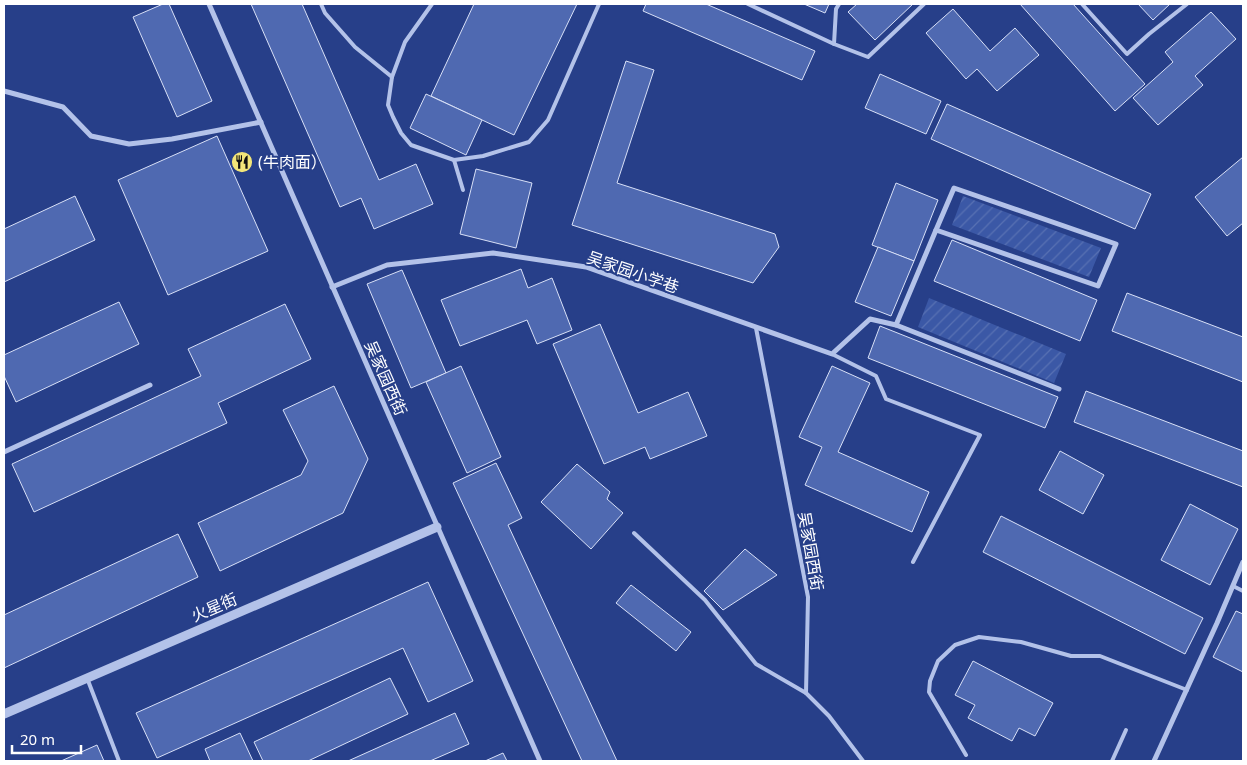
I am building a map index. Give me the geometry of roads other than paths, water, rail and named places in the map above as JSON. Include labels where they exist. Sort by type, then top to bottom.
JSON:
[{"type":"street","name":"吴家园西街","points":[[210,4],[540,761]]},
{"type":"street","points":[[4,91],[63,107],[91,136],[129,144],[172,140],[261,122]]},
{"type":"street","points":[[896,324],[936,230],[954,188],[1116,244],[1098,286],[936,230]]},
{"type":"street","name":"吴家园小学巷","points":[[332,287],[387,265],[493,253],[586,267],[832,354]]},
{"type":"street","points":[[832,354],[870,319],[896,324],[1060,389]]},
{"type":"street","points":[[4,452],[150,385]]},
{"type":"street","name":"火星街","points":[[4,714],[437,527]]},
{"type":"street","points":[[1154,761],[1242,570],[1243,562]]},
{"type":"lane","points":[[321,4],[325,13],[355,48],[392,77]]},
{"type":"lane","points":[[432,4],[405,42],[392,77],[388,105],[401,133],[411,145],[454,160],[483,156],[529,142],[548,120],[599,4]]},
{"type":"lane","points":[[748,4],[834,44],[868,57],[924,4]]},
{"type":"lane","points":[[834,44],[836,9],[839,4]]},
{"type":"lane","points":[[1082,4],[1127,54],[1187,4]]},
{"type":"lane","points":[[454,160],[463,190]]},
{"type":"lane","name":"吴家园西街","points":[[756,328],[808,597],[806,693]]},
{"type":"lane","points":[[832,354],[876,376],[886,399],[980,435],[913,562]]},
{"type":"lane","points":[[634,533],[705,600],[756,664],[806,693],[829,716],[863,761]]},
{"type":"lane","points":[[1233,586],[1243,591]]},
{"type":"lane","points":[[966,755],[929,692],[930,681],[938,661],[955,645],[979,637],[1021,642],[1071,656],[1100,656],[1187,690]]},
{"type":"lane","points":[[87,678],[119,761]]},
{"type":"lane","points":[[1112,761],[1126,730]]},
{"type":"place","name":"(牛肉面）","points":[[242,162]]}]
